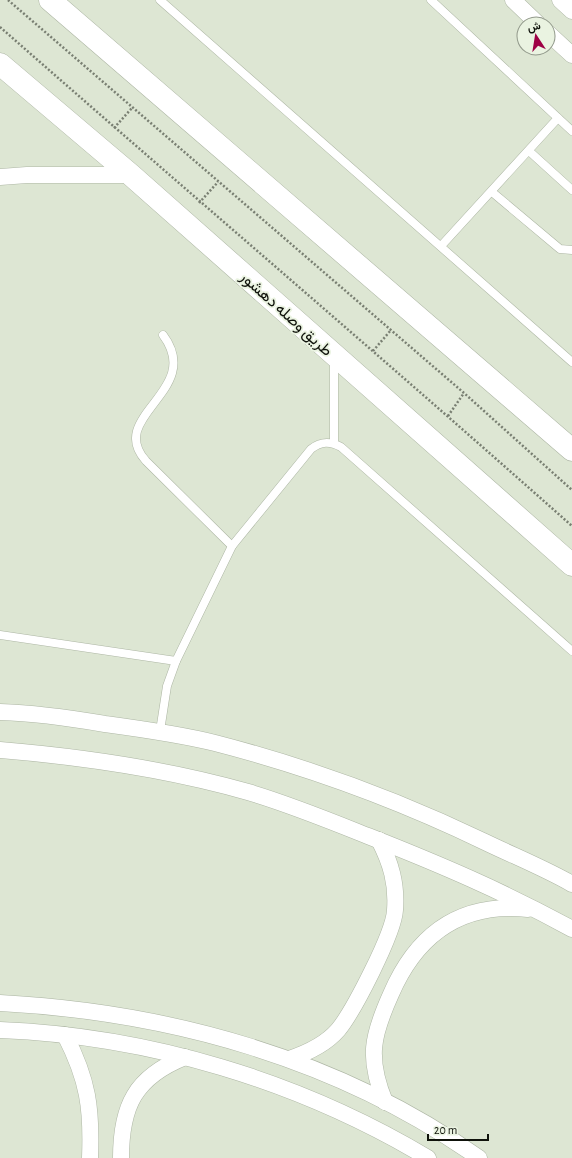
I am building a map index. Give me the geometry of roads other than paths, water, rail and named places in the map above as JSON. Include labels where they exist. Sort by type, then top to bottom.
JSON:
[{"type":"main road","points":[[50,0],[572,450]]},
{"type":"main road","name":"طريق وصله دهشور","points":[[0,64],[132,175],[572,566]]},
{"type":"street","points":[[513,0],[530,16]]},
{"type":"street","points":[[560,0],[572,11]]},
{"type":"street","points":[[556,40],[572,55]]},
{"type":"street","points":[[0,177],[27,175],[132,175]]},
{"type":"street","points":[[0,712],[62,717],[160,731],[215,743],[268,758],[328,777],[386,798],[444,822],[572,884]]},
{"type":"street","points":[[0,750],[101,761],[176,774],[248,792],[310,813],[444,866],[537,910],[572,929]]},
{"type":"street","points":[[289,1059],[307,1053],[323,1043],[337,1031],[349,1016],[391,930],[395,912],[394,881],[388,857],[379,840]]},
{"type":"street","points":[[385,1102],[377,1082],[373,1061],[374,1040],[379,1020],[400,973],[415,951],[434,933],[458,919],[483,910],[510,907],[537,910]]},
{"type":"street","points":[[0,1003],[75,1008],[146,1019],[201,1032],[289,1059],[385,1102],[426,1124],[479,1158]]},
{"type":"street","points":[[0,1030],[65,1035],[119,1043],[185,1057],[241,1073],[296,1093],[356,1119],[428,1158]]},
{"type":"street","points":[[65,1035],[82,1070],[87,1089],[90,1108],[90,1158]]},
{"type":"street","points":[[121,1158],[121,1136],[124,1118],[131,1101],[140,1086],[153,1074],[168,1064],[185,1057]]},
{"type":"lane","points":[[160,0],[442,246],[572,362]]},
{"type":"lane","points":[[431,0],[572,131]]},
{"type":"lane","points":[[442,246],[558,118]]},
{"type":"lane","points":[[529,151],[572,190]]},
{"type":"lane","points":[[492,192],[560,249],[572,250]]},
{"type":"lane","points":[[163,335],[171,346],[175,358],[174,371],[168,383],[136,431],[135,442],[142,457],[232,546]]},
{"type":"lane","points":[[334,354],[334,443]]},
{"type":"lane","points":[[160,731],[167,686],[176,661],[232,546],[311,449],[318,444],[326,442],[334,443],[341,447],[572,651]]},
{"type":"lane","points":[[0,635],[176,661]]}]
